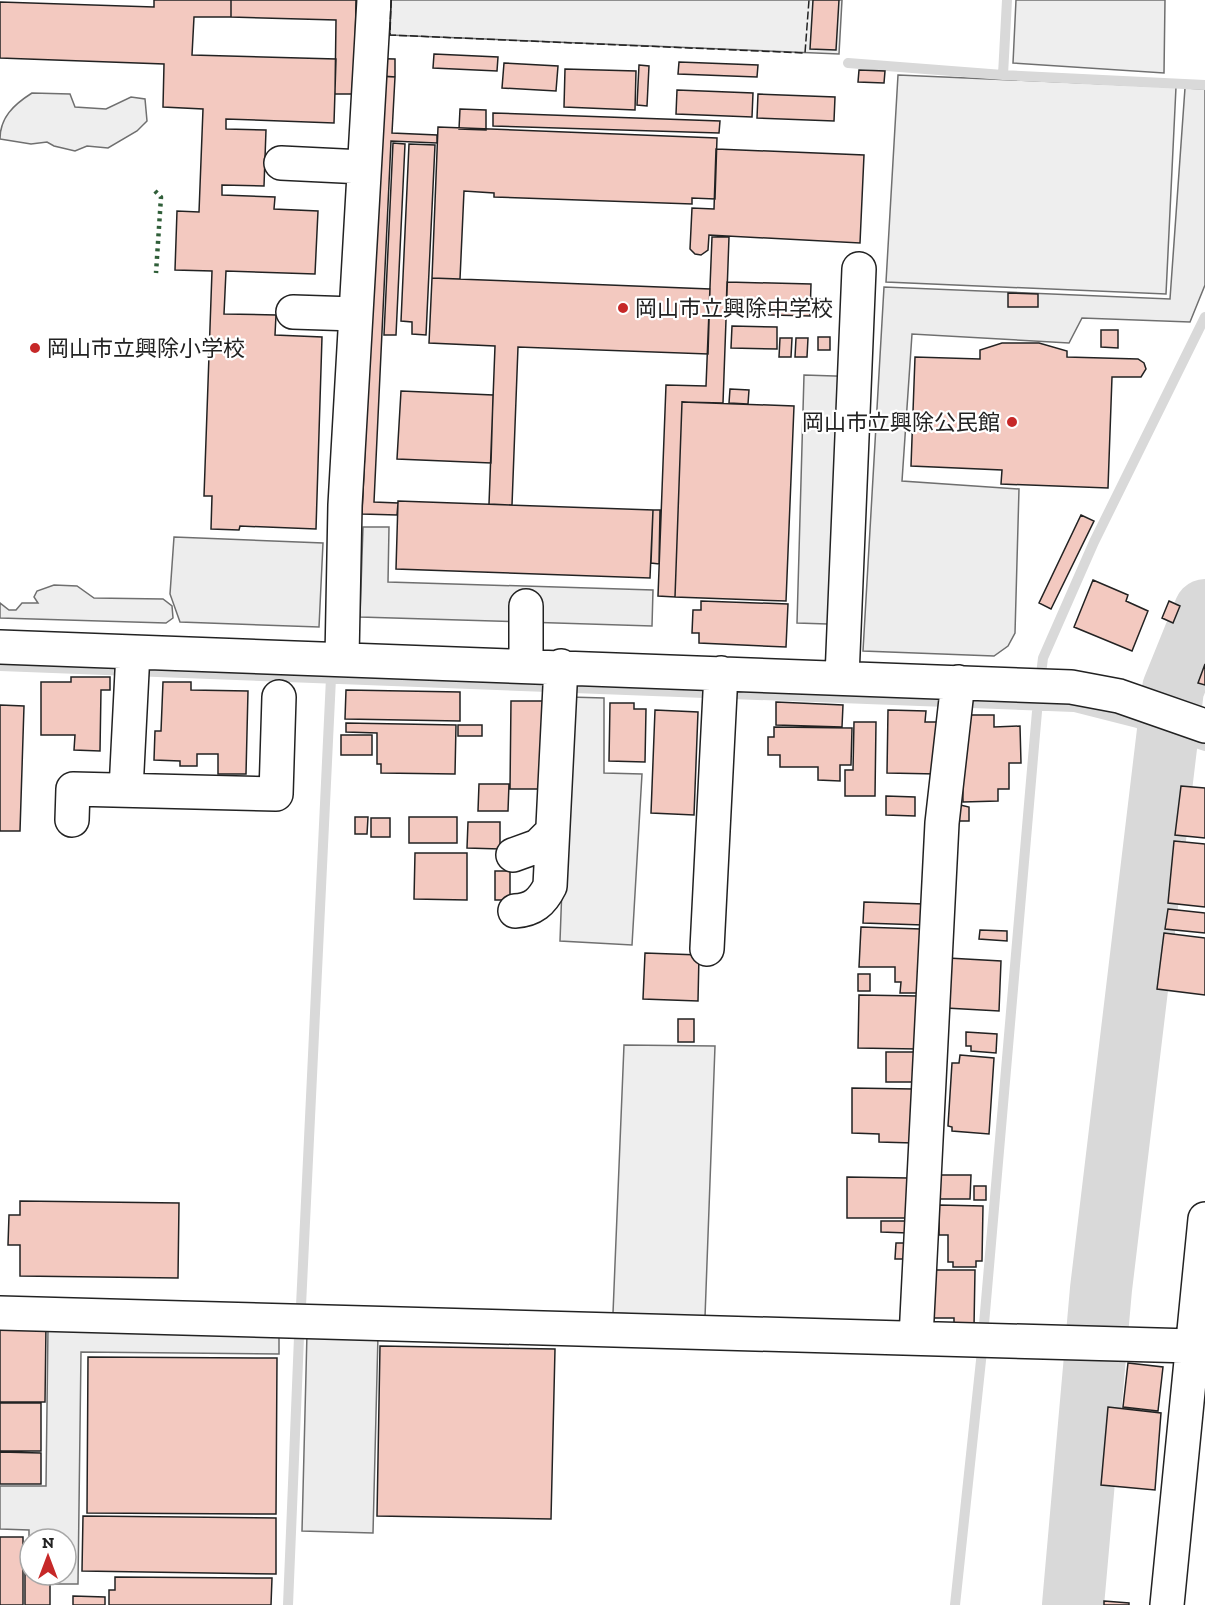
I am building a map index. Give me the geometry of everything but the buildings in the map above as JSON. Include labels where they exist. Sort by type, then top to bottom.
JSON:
[{"type":"street","points":[[342,658],[345,505],[374,0]]},
{"type":"street","points":[[281,163],[363,167]]},
{"type":"street","points":[[842,677],[859,268]]},
{"type":"street","points":[[292,312],[355,314]]},
{"type":"street","points":[[525,664],[526,606]]},
{"type":"street","points":[[0,647],[132,664],[342,658],[525,664],[560,680],[721,687],[842,677],[956,697],[1043,686],[1119,696],[1192,722]]},
{"type":"street","points":[[126,790],[132,664]]},
{"type":"street","points":[[515,911],[533,907],[544,898],[550,886],[560,680]]},
{"type":"street","points":[[707,949],[721,687]]},
{"type":"street","points":[[72,820],[73,789],[276,794],[279,697]]},
{"type":"street","points":[[916,1338],[942,823],[956,697]]},
{"type":"street","points":[[513,855],[538,846],[552,832]]},
{"type":"street","points":[[1167,1605],[1205,1219]]},
{"type":"street","points":[[0,1313],[1192,1346]]},
{"type":"shaded area","points":[[391,0],[842,0],[839,54],[390,35]]},
{"type":"shaded area","points":[[1016,0],[1165,0],[1164,73],[1013,63]]},
{"type":"shaded area","points":[[898,75],[1176,87],[1166,294],[886,282]]},
{"type":"shaded area","points":[[1185,88],[1205,89],[1205,285],[1190,322],[1082,318],[1069,343],[912,334],[902,481],[1019,489],[1015,633],[1008,646],[994,656],[863,651],[884,287],[1170,299]]},
{"type":"shaded area","points":[[32,93],[70,94],[75,107],[106,109],[131,97],[145,99],[147,121],[137,131],[108,148],[87,146],[75,151],[47,142],[31,144],[0,139],[5,118],[19,102]]},
{"type":"shaded area","points":[[804,375],[865,377],[858,625],[797,623]]},
{"type":"shaded area","points":[[363,527],[389,527],[388,582],[653,590],[652,626],[360,617]]},
{"type":"shaded area","points":[[174,537],[323,543],[319,627],[180,622],[170,594]]},
{"type":"shaded area","points":[[54,585],[77,586],[94,598],[163,599],[172,606],[173,618],[166,623],[0,618],[0,603],[9,610],[16,610],[22,603],[38,603],[34,597],[37,591]]},
{"type":"shaded area","points":[[569,697],[604,698],[604,773],[642,774],[632,945],[560,941]]},
{"type":"shaded area","points":[[624,1045],[715,1046],[705,1317],[613,1313]]},
{"type":"shaded area","points":[[48,1328],[279,1331],[279,1354],[81,1352],[78,1584],[78,1527],[0,1529],[0,1486],[46,1486]]},
{"type":"shaded area","points":[[307,1333],[378,1335],[373,1533],[302,1531]]},
{"type":"waterway","points":[[1003,75],[1007,0]]},
{"type":"waterway","points":[[848,63],[1003,75],[1205,85]]},
{"type":"waterway","points":[[1040,682],[1043,658],[1094,542],[1205,317]]},
{"type":"waterway","points":[[1073,1605],[1101,1289],[1173,689],[1205,610]]},
{"type":"waterway","points":[[0,666],[1074,707],[1137,723],[1205,746]]},
{"type":"waterway","points":[[301,1306],[331,678]]},
{"type":"waterway","points":[[984,1324],[1038,700]]},
{"type":"waterway","points":[[288,1605],[299,1337]]},
{"type":"waterway","points":[[955,1605],[982,1351]]},
{"type":"hedge","points":[[155,191],[161,197],[156,273]]},
{"type":"fence","points":[[391,0],[390,35],[805,53],[809,0]]},
{"type":"place","name":"岡山市立興除中学校","points":[[623,308]]},
{"type":"place","name":"岡山市立興除小学校","points":[[35,348]]},
{"type":"place","name":"岡山市立興除公民館","points":[[1012,422]]}]
